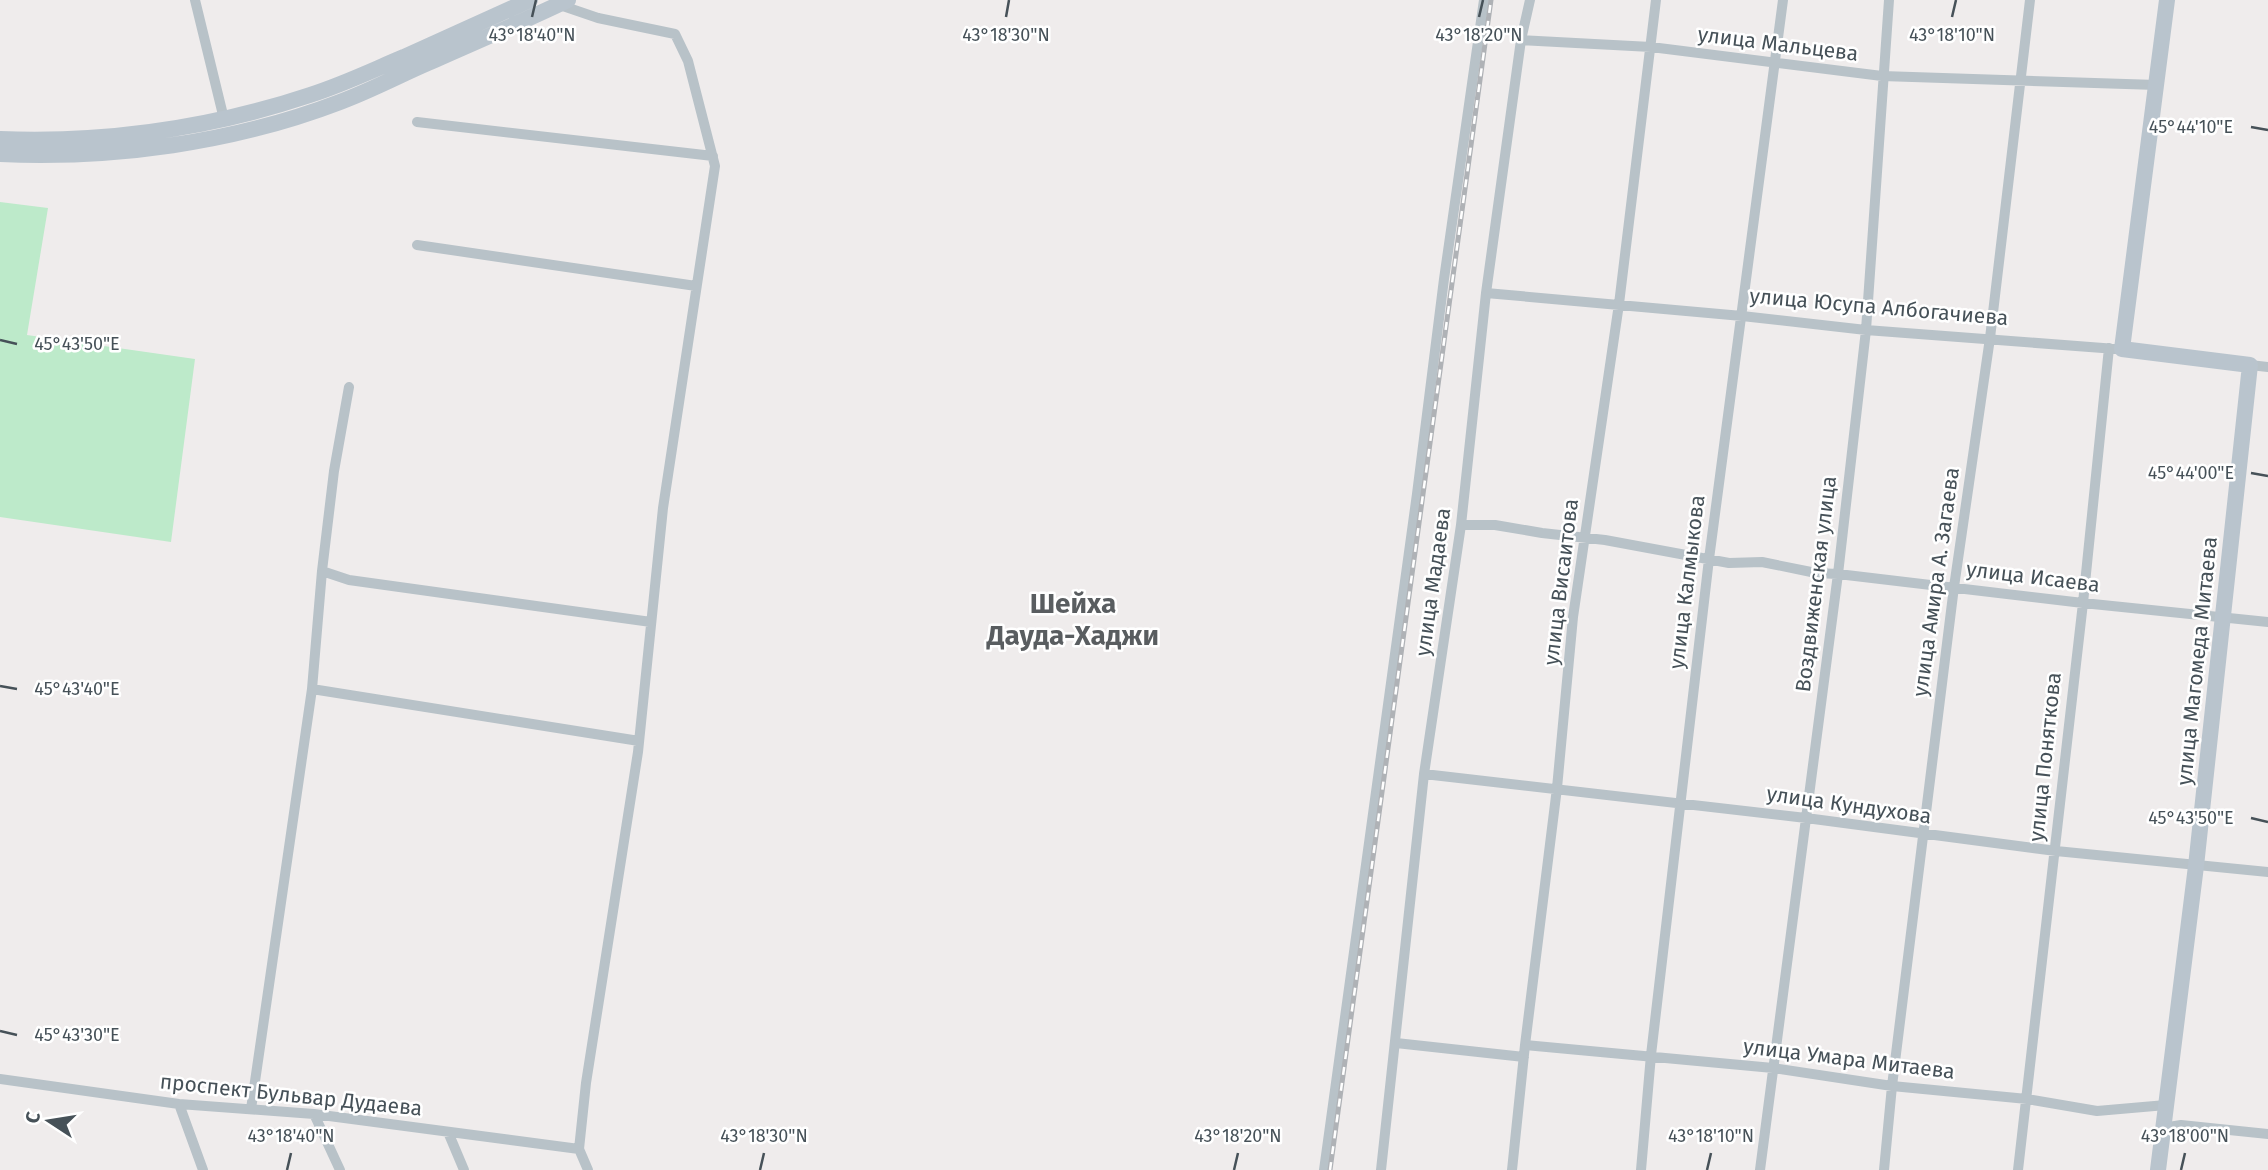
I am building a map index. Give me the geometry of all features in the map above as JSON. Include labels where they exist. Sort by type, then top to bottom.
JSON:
[{"type":"street","points":[[195,0],[224,119]]},
{"type":"street","points":[[0,139],[119,135],[182,128],[224,119],[349,81],[530,0]]},
{"type":"street","points":[[1324,1170],[1484,0]]},
{"type":"street","name":"улица Мадаева","points":[[1381,1170],[1424,774],[1461,525],[1486,292],[1521,40],[1530,0]]},
{"type":"street","name":"улица Висаитова","points":[[1513,1170],[1525,1045],[1558,788],[1573,617],[1619,304],[1656,0]]},
{"type":"street","name":"улица Калмыкова","points":[[1641,1170],[1651,1055],[1709,559],[1783,0]]},
{"type":"street","name":"Воздвиженская улица","points":[[1760,1170],[1838,574],[1866,330],[1889,0]]},
{"type":"street","name":"улица Амира А. Загаева","points":[[1884,1170],[1923,834],[1954,587],[1990,338],[2030,0]]},
{"type":"street","name":"улица Поняткова","points":[[2018,1170],[2116,349],[2157,85],[2166,0]]},
{"type":"street","points":[[0,154],[47,155],[130,150],[193,142],[247,131],[341,102],[560,2],[598,18],[675,34],[688,61],[715,166],[663,508],[639,741],[586,1083],[579,1149],[588,1170]]},
{"type":"street","name":"улица Мальцева","points":[[1521,40],[1651,47],[1882,76],[2157,85]]},
{"type":"street","points":[[417,122],[713,156]]},
{"type":"street","points":[[417,245],[696,286]]},
{"type":"street","name":"улица Юсупа Албогачиева","points":[[1486,292],[1866,330],[2116,349],[2268,367]]},
{"type":"street","name":"улица Магомеда Митаева","points":[[2158,1170],[2196,866],[2250,365]]},
{"type":"street","points":[[251,1109],[312,689],[334,471],[349,387]]},
{"type":"street","name":"улица Исаева","points":[[1461,525],[1495,525],[1618,542],[1729,563],[1762,562],[1816,573],[2268,622]]},
{"type":"street","points":[[322,571],[349,580],[651,622]]},
{"type":"street","points":[[312,689],[639,741]]},
{"type":"street","name":"улица Кундухова","points":[[1424,774],[1806,818],[2056,851],[2268,872]]},
{"type":"street","points":[[1396,1043],[1524,1057]]},
{"type":"street","name":"улица Умара Митаева","points":[[1525,1045],[1773,1068],[1892,1086],[2027,1099],[2097,1111],[2166,1105]]},
{"type":"street","name":"проспект Бульвар Дудаева","points":[[0,1079],[179,1104],[314,1114],[579,1149]]},
{"type":"street","points":[[179,1104],[203,1170]]},
{"type":"street","points":[[314,1114],[340,1170]]},
{"type":"street","points":[[2163,1128],[2181,1125],[2268,1134]]},
{"type":"street","points":[[448,1132],[464,1170]]},
{"type":"green space","points":[[0,202],[48,208],[27,335],[195,359],[171,542],[0,517]]},
{"type":"railway","points":[[1330,1170],[1491,0]]},
{"type":"district","name":"Шейха Дауда-Хаджи","points":[[1073,619]]}]
